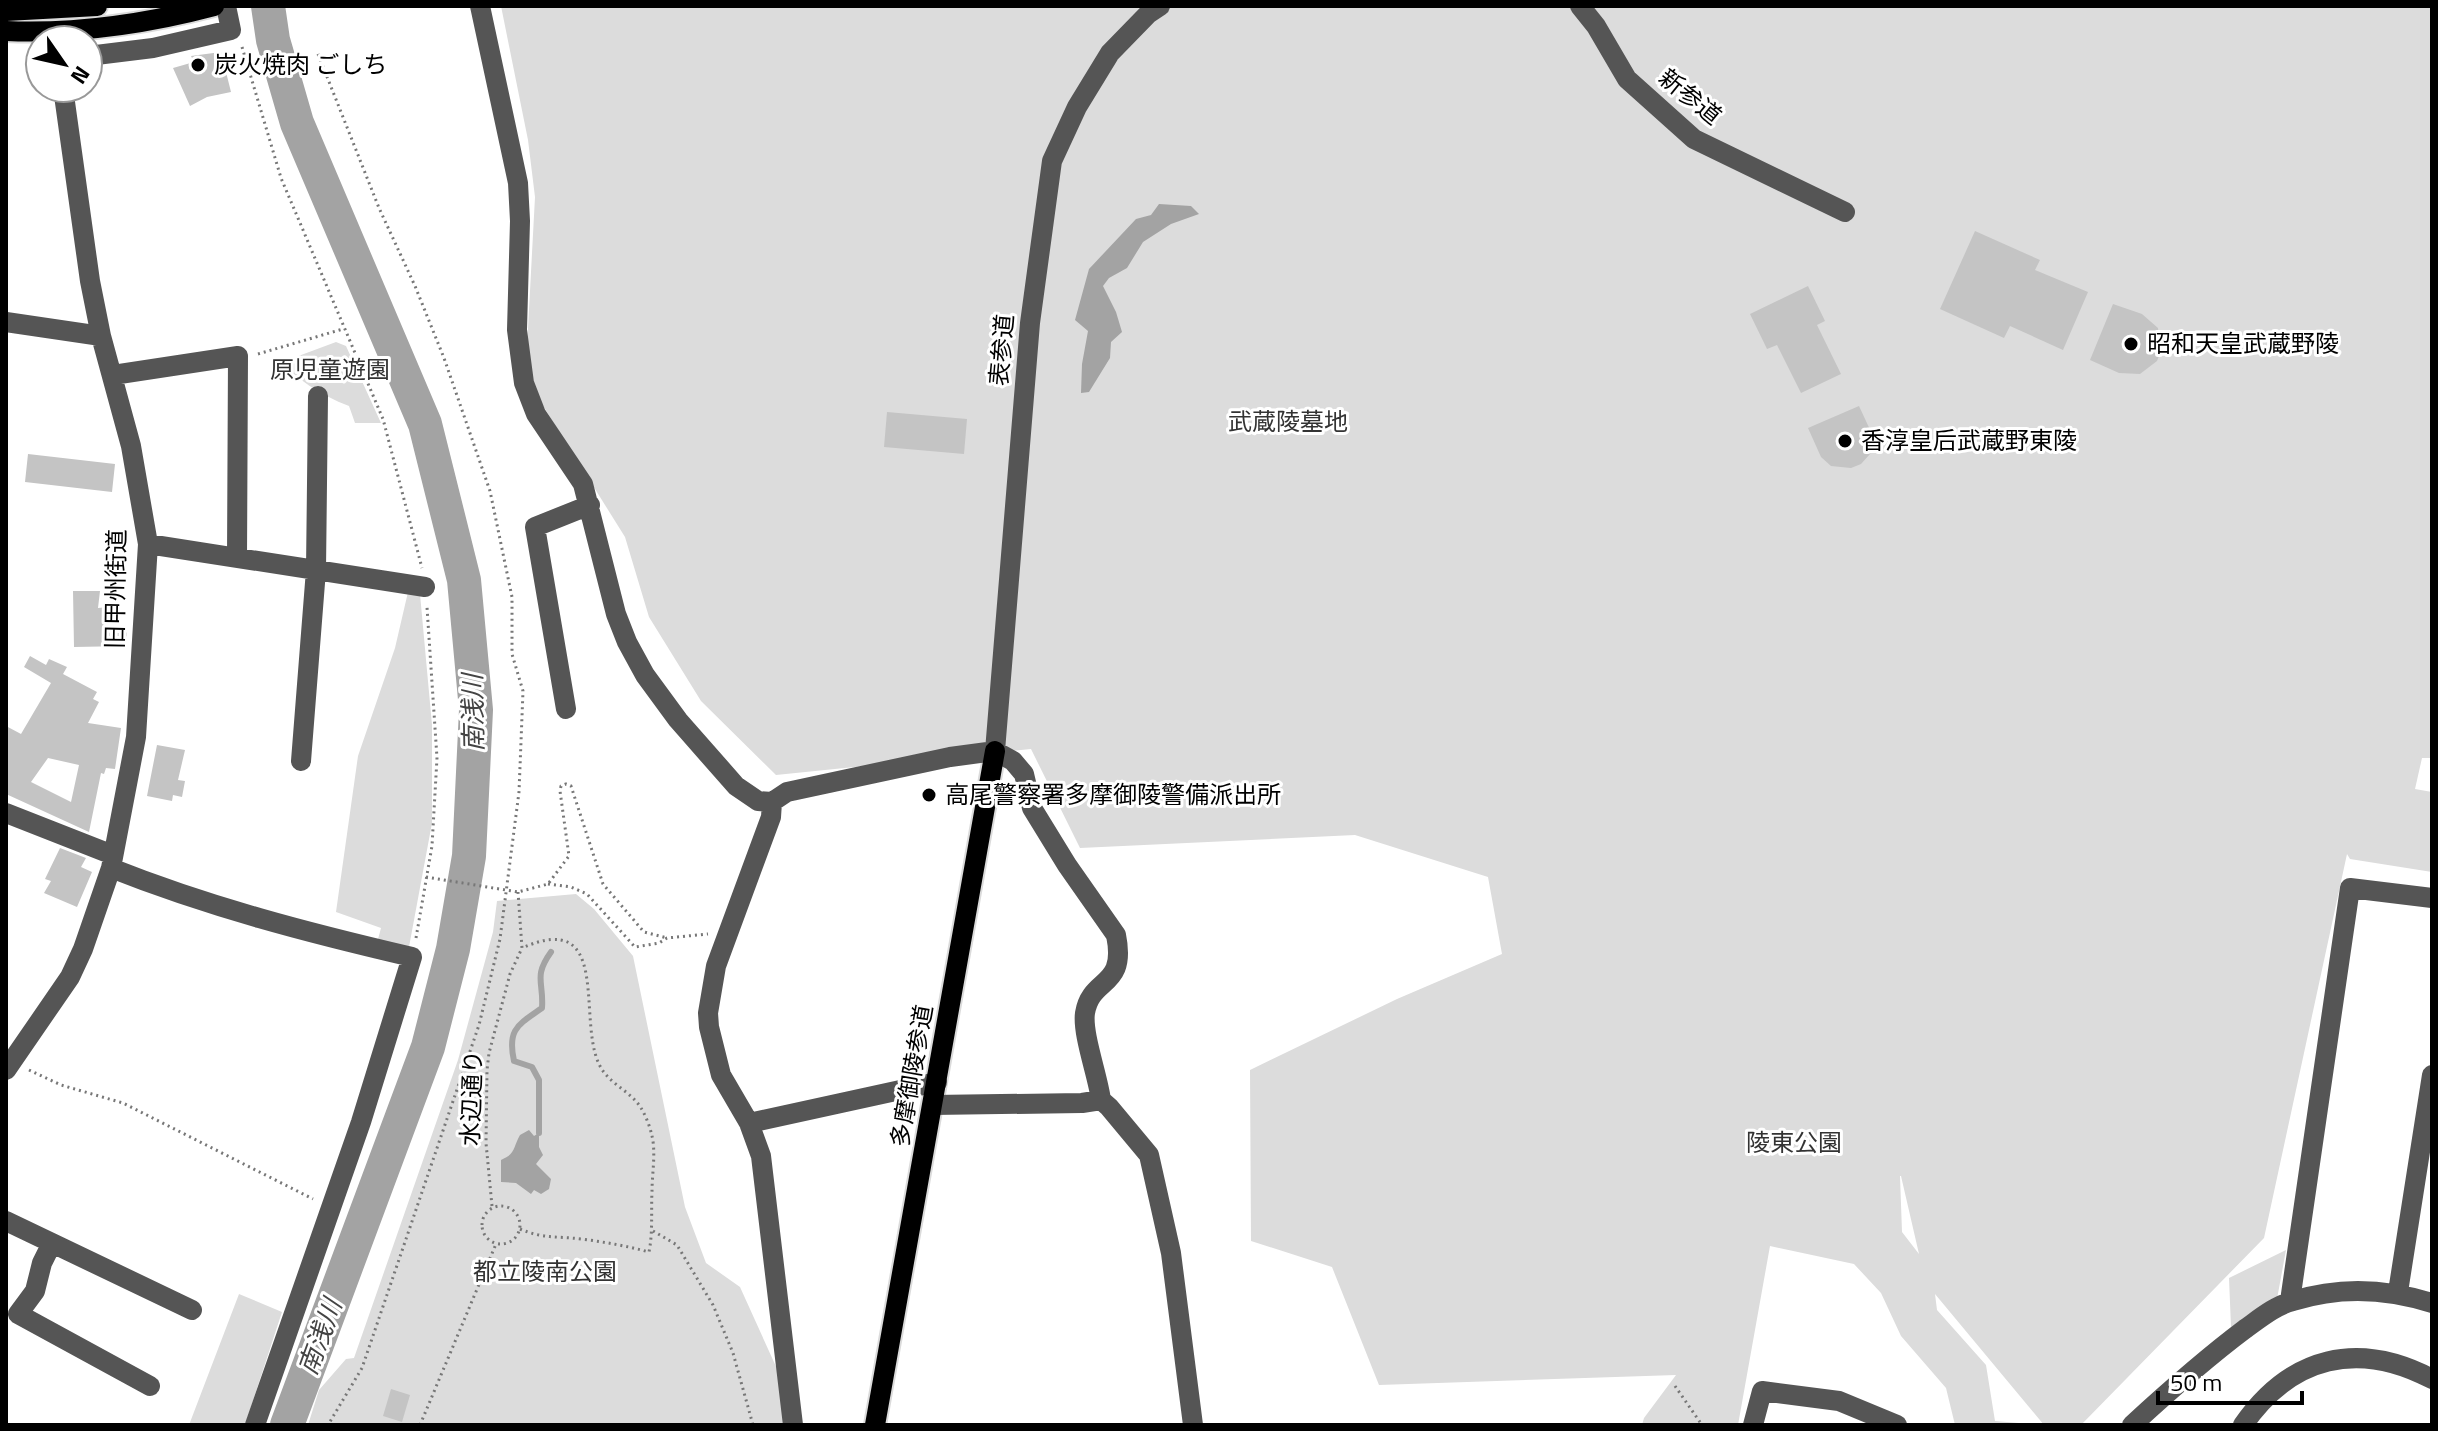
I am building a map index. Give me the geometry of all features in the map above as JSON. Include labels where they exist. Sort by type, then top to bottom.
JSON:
[{"type":"main road","points":[[6,11],[97,6]]},
{"type":"main road","points":[[6,31],[55,31],[152,21],[214,6]]},
{"type":"main road","name":"多摩御陵参道","points":[[875,1425],[996,743]]},
{"type":"street","points":[[104,54],[153,48],[231,30],[226,6]]},
{"type":"street","points":[[480,6],[518,183],[517,330],[524,383],[536,414],[583,484],[616,614],[627,642],[645,675],[678,720],[736,786],[758,801],[772,802],[798,789],[950,757],[996,743],[1024,774],[1032,808],[1116,935],[1119,949],[1114,974],[1091,996],[1085,1014],[1101,1100],[1149,1155],[1171,1253],[1193,1425]]},
{"type":"street","name":"表参道","points":[[996,743],[1030,323],[1052,161],[1077,107],[1110,53],[1160,6]]},
{"type":"street","name":"新参道","points":[[1580,6],[1596,26],[1627,79],[1694,139],[1845,212]]},
{"type":"street","name":"旧甲州街道","points":[[9,1066],[70,977],[83,949],[112,862],[136,737],[148,544],[131,446],[101,336],[65,104]]},
{"type":"street","points":[[6,322],[101,336]]},
{"type":"street","points":[[113,375],[238,356],[237,558]]},
{"type":"street","points":[[301,761],[316,570],[318,396]]},
{"type":"street","points":[[566,709],[535,527],[590,505]]},
{"type":"street","points":[[148,544],[425,587]]},
{"type":"street","points":[[772,802],[771,817],[714,978],[708,1013],[721,1075],[749,1123],[761,1156],[793,1425]]},
{"type":"street","points":[[6,813],[172,893],[240,914],[412,957],[385,1050],[255,1425]]},
{"type":"street","points":[[2290,1301],[2350,888],[2432,898]]},
{"type":"street","points":[[2398,1292],[2432,1075]]},
{"type":"street","points":[[749,1123],[937,1082]]},
{"type":"street","points":[[933,1105],[1082,1103],[1101,1100]]},
{"type":"street","points":[[6,1221],[192,1310]]},
{"type":"street","points":[[52,1243],[42,1263],[35,1291],[18,1314],[150,1386]]},
{"type":"street","points":[[2132,1425],[2200,1363],[2259,1319],[2290,1301],[2346,1290],[2398,1292],[2432,1303]]},
{"type":"street","points":[[2243,1425],[2256,1406],[2280,1385],[2307,1369],[2334,1359],[2349,1357],[2402,1364],[2432,1379]]},
{"type":"street","points":[[1753,1425],[1762,1391],[1839,1401],[1897,1425]]},
{"type":"path","points":[[210,36],[213,45],[219,47],[242,46],[272,153],[390,440],[417,542],[425,587],[437,758],[435,815],[412,957]]},
{"type":"path","points":[[318,54],[379,208],[444,358],[490,491],[512,597],[512,654],[523,691],[519,792],[500,939],[479,1025],[362,1368],[328,1425]]},
{"type":"path","points":[[238,356],[266,353],[344,328]]},
{"type":"path","points":[[548,884],[569,856],[560,791],[561,786],[566,784],[571,786],[603,884],[644,932],[667,938],[728,935]]},
{"type":"path","points":[[426,877],[518,892],[548,884],[571,887],[587,894],[635,947],[659,943],[667,938]]},
{"type":"path","points":[[518,892],[522,948],[543,939],[559,938],[570,943],[582,958],[598,1062],[610,1080],[637,1103],[653,1138],[653,1231],[649,1252],[615,1243],[540,1237],[520,1229]]},
{"type":"path","name":"水辺通り","points":[[492,1206],[485,1098],[489,1053],[510,974],[522,948]]},
{"type":"path","points":[[9,1066],[123,1103],[307,1197],[331,1205]]},
{"type":"path","points":[[503,1205],[515,1211],[520,1229],[513,1240],[496,1244],[486,1237],[481,1226],[485,1213],[492,1206],[503,1205]]},
{"type":"path","points":[[653,1231],[677,1245],[713,1305],[733,1353],[753,1425]]},
{"type":"path","points":[[420,1425],[496,1244]]},
{"type":"path","points":[[1675,1386],[1702,1425]]},
{"type":"green space","name":"武蔵陵墓地","points":[[501,6],[2432,6],[2432,758],[2422,758],[2415,789],[2432,792],[2432,872],[2350,859],[2347,854],[2264,1238],[2081,1425],[2044,1425],[1935,1294],[1937,1310],[1986,1365],[1995,1421],[2042,1425],[1955,1425],[1946,1388],[1901,1336],[1881,1293],[1854,1264],[1770,1246],[1738,1425],[1642,1425],[1676,1375],[1379,1385],[1332,1267],[1251,1241],[1250,1070],[1397,999],[1502,954],[1488,877],[1355,835],[1080,848],[1031,749],[776,775],[701,701],[649,617],[625,537],[540,401],[526,366],[535,197],[528,140]],"holes":[[[1901,1176],[1919,1254],[1902,1232]]]},
{"type":"green space","name":"原児童遊園","points":[[336,342],[346,346],[381,423],[355,423],[349,406],[309,386],[275,357],[285,361]]},
{"type":"green space","points":[[408,592],[420,594],[432,725],[432,823],[409,947],[377,943],[381,928],[336,912],[358,756],[395,648]]},
{"type":"green space","name":"都立陵南公園","points":[[576,894],[594,909],[633,956],[685,1207],[706,1263],[740,1287],[778,1371],[784,1425],[308,1425],[319,1390],[346,1359],[354,1358],[458,1060],[493,932],[497,901]]},
{"type":"green space","points":[[2286,1250],[2277,1299],[2231,1327],[2229,1278]]},
{"type":"green space","points":[[239,1294],[282,1312],[245,1425],[189,1425]]},
{"type":"shaded area","points":[[1159,204],[1191,206],[1199,214],[1171,224],[1143,242],[1127,268],[1109,278],[1103,286],[1122,332],[1111,342],[1110,358],[1089,392],[1081,393],[1088,331],[1075,320],[1089,269],[1136,219],[1151,215]]},
{"type":"shaded area","points":[[529,1130],[534,1136],[539,1133],[539,1147],[543,1155],[536,1164],[551,1179],[549,1189],[541,1194],[534,1190],[531,1194],[516,1183],[501,1182],[501,1160],[512,1153],[520,1135]]},
{"type":"building","points":[[221,52],[231,92],[207,97],[190,106],[173,68],[194,62],[191,56]]},
{"type":"building","points":[[1975,231],[2040,260],[2035,270],[2088,292],[2063,350],[2010,326],[2004,338],[1940,309]]},
{"type":"building","points":[[1808,286],[1825,321],[1817,325],[1841,374],[1801,393],[1777,345],[1767,349],[1750,314]]},
{"type":"building","points":[[2113,304],[2142,314],[2158,328],[2161,351],[2157,361],[2140,374],[2119,373],[2090,360]]},
{"type":"building","points":[[1859,406],[1872,434],[1870,454],[1861,464],[1851,468],[1831,466],[1821,457],[1808,428]]},
{"type":"building","points":[[887,412],[967,419],[964,454],[884,447]]},
{"type":"building","points":[[28,454],[115,464],[112,492],[25,482]]},
{"type":"building","points":[[73,591],[100,591],[98,608],[109,607],[108,628],[127,629],[126,646],[74,647]]},
{"type":"building","points":[[30,656],[46,665],[49,659],[67,667],[63,674],[97,692],[93,699],[99,702],[88,723],[121,728],[115,769],[106,768],[104,774],[101,773],[89,832],[6,794],[6,726],[21,734],[51,683],[24,667]],"holes":[[[48,758],[79,765],[71,802],[31,782]]]},
{"type":"building","points":[[157,745],[185,750],[178,780],[185,781],[182,797],[173,795],[172,801],[147,796]]},
{"type":"building","points":[[60,848],[86,858],[81,867],[92,872],[77,907],[44,893],[51,881],[45,879]]},
{"type":"building","points":[[391,1389],[410,1395],[402,1422],[383,1416]]},
{"type":"waterway","name":"南浅川","points":[[268,6],[273,40],[297,123],[425,424],[464,580],[476,710],[469,856],[453,949],[428,1047],[287,1425]]},
{"type":"waterway","points":[[539,1133],[539,1080],[532,1067],[514,1061],[512,1042],[516,1029],[542,1008],[541,974],[551,952]]},
{"type":"place","name":"炭火焼肉 ごしち","points":[[198,65]]},
{"type":"place","name":"昭和天皇武蔵野陵","points":[[2131,344]]},
{"type":"place","name":"香淳皇后武蔵野東陵","points":[[1845,441]]},
{"type":"place","name":"高尾警察署多摩御陵警備派出所","points":[[929,795]]},
{"type":"park label","name":"陵東公園","points":[[1794,1143]]}]
